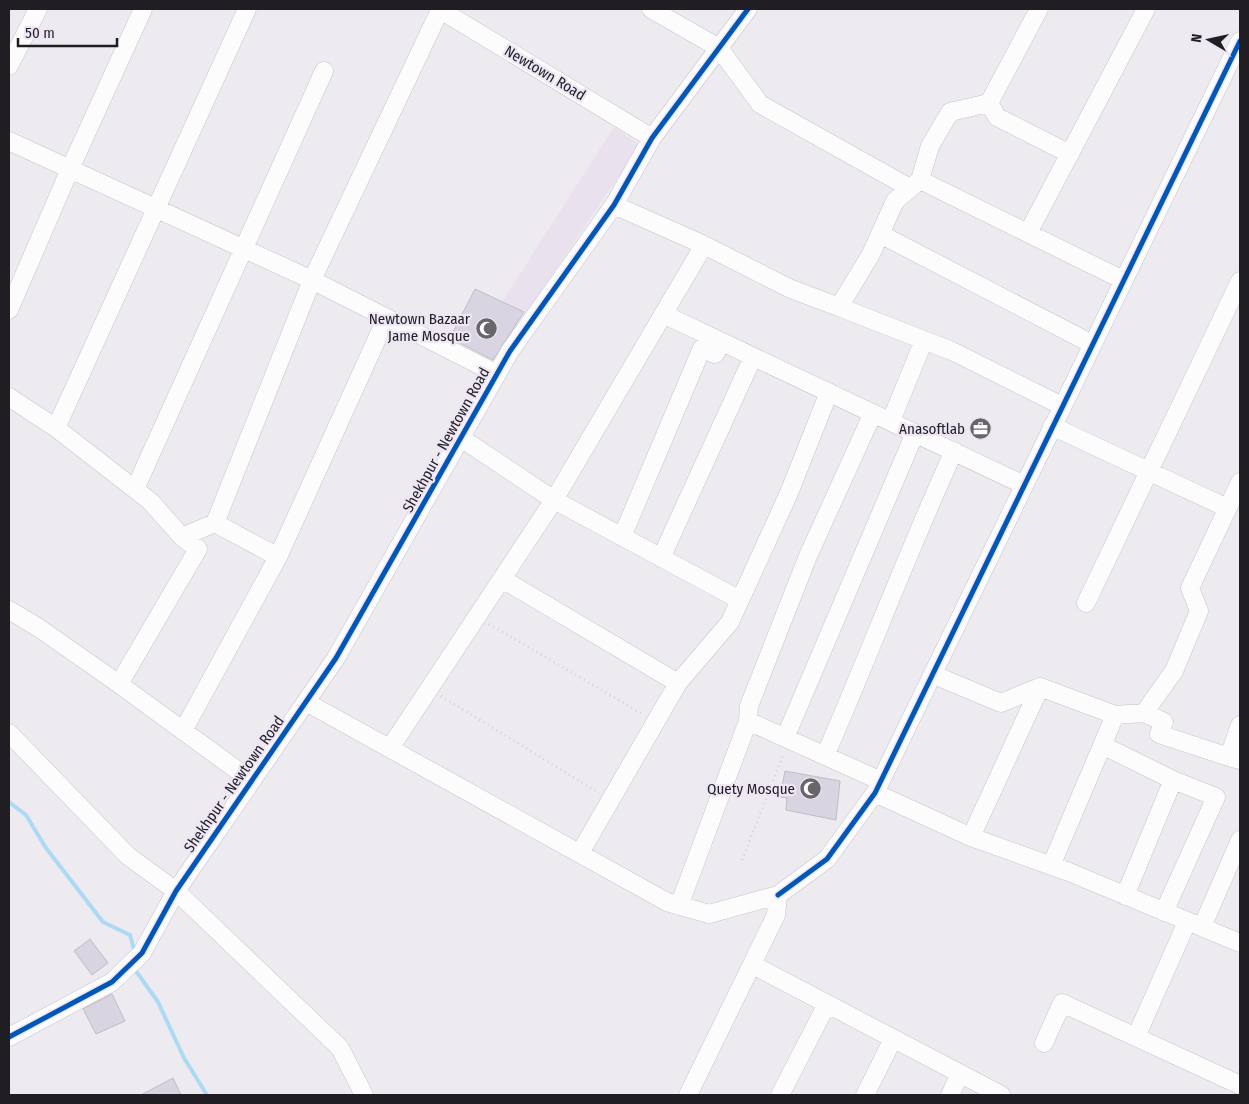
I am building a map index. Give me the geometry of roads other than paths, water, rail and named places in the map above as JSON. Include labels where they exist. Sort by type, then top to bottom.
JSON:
[{"type":"street","points":[[9,66],[38,9]]},
{"type":"street","points":[[9,310],[70,169],[144,9]]},
{"type":"street","points":[[56,428],[247,9]]},
{"type":"street","points":[[182,537],[215,522],[312,280],[439,9]]},
{"type":"street","name":"Newtown Road","points":[[439,9],[652,138]]},
{"type":"street","points":[[651,9],[718,48],[760,104],[915,184],[1028,233],[1123,280]]},
{"type":"street","name":"Shekhpur - Newtown Road","points":[[9,1037],[112,982],[142,953],[176,891],[336,658],[510,351],[614,205],[652,138],[748,9]]},
{"type":"street","points":[[839,308],[871,254],[895,201],[915,184],[930,146],[950,112],[989,103],[1039,9]]},
{"type":"street","points":[[1028,233],[1146,9]]},
{"type":"street","points":[[306,702],[667,902],[709,914],[778,895],[827,859],[878,787],[1240,41]]},
{"type":"street","points":[[135,489],[324,71]]},
{"type":"street","points":[[989,103],[997,117],[1070,154]]},
{"type":"street","points":[[9,140],[312,280],[497,374]]},
{"type":"street","points":[[614,205],[704,245],[791,289],[952,351],[1062,406]]},
{"type":"street","points":[[880,234],[1092,344]]},
{"type":"street","points":[[390,748],[554,500],[704,245]]},
{"type":"street","points":[[1086,603],[1240,281]]},
{"type":"street","points":[[663,314],[1024,485]]},
{"type":"street","points":[[183,731],[278,557],[386,319]]},
{"type":"street","points":[[891,421],[924,340]]},
{"type":"street","points":[[622,537],[702,348],[715,354],[722,342]]},
{"type":"street","points":[[661,558],[753,356]]},
{"type":"street","points":[[580,854],[678,683],[730,622],[789,493],[828,392]]},
{"type":"street","points":[[9,397],[56,428],[150,501],[182,537],[198,549],[119,684]]},
{"type":"street","points":[[679,906],[748,721],[749,706],[808,556],[873,413]]},
{"type":"street","points":[[1052,426],[1228,508]]},
{"type":"street","points":[[787,739],[916,433]]},
{"type":"street","points":[[462,438],[554,500],[740,600]]},
{"type":"street","points":[[824,756],[870,653],[929,505],[954,451]]},
{"type":"street","points":[[1144,713],[1174,671],[1199,611],[1190,588],[1228,508],[1239,490]]},
{"type":"street","points":[[215,522],[278,557]]},
{"type":"street","points":[[502,579],[678,683]]},
{"type":"street","points":[[9,610],[39,628],[119,684],[252,781]]},
{"type":"street","points":[[934,674],[1001,703],[1040,688],[1115,714],[1144,713],[1164,722],[1160,734],[1235,759],[1240,724]]},
{"type":"street","points":[[971,837],[1040,688]]},
{"type":"street","points":[[1051,866],[1115,714]]},
{"type":"street","points":[[748,721],[824,756],[971,837],[1051,866],[1240,943]]},
{"type":"street","points":[[9,733],[128,856],[176,891],[340,1048],[364,1095]]},
{"type":"street","points":[[1102,745],[1173,780],[1216,797],[1164,912]]},
{"type":"street","points":[[1125,896],[1173,780]]},
{"type":"street","points":[[1136,1037],[1240,840]]},
{"type":"street","points":[[688,1095],[776,915],[778,895]]},
{"type":"street","points":[[752,965],[1001,1095]]},
{"type":"street","points":[[1044,1043],[1062,1003],[1240,1085]]},
{"type":"street","points":[[780,1095],[827,1004]]},
{"type":"street","points":[[865,1095],[893,1039]]},
{"type":"street","points":[[950,1095],[960,1074]]},
{"type":"waterway","points":[[9,802],[26,815],[46,848],[103,922],[130,935],[135,953]]},
{"type":"waterway","points":[[135,968],[158,1002],[184,1058],[207,1095]]},
{"type":"place","name":"Newtown Bazaar Jame Mosque","points":[[486,328]]},
{"type":"place","name":"Anasoftlab","points":[[981,429]]},
{"type":"place","name":"Quety Mosque","points":[[811,789]]}]
